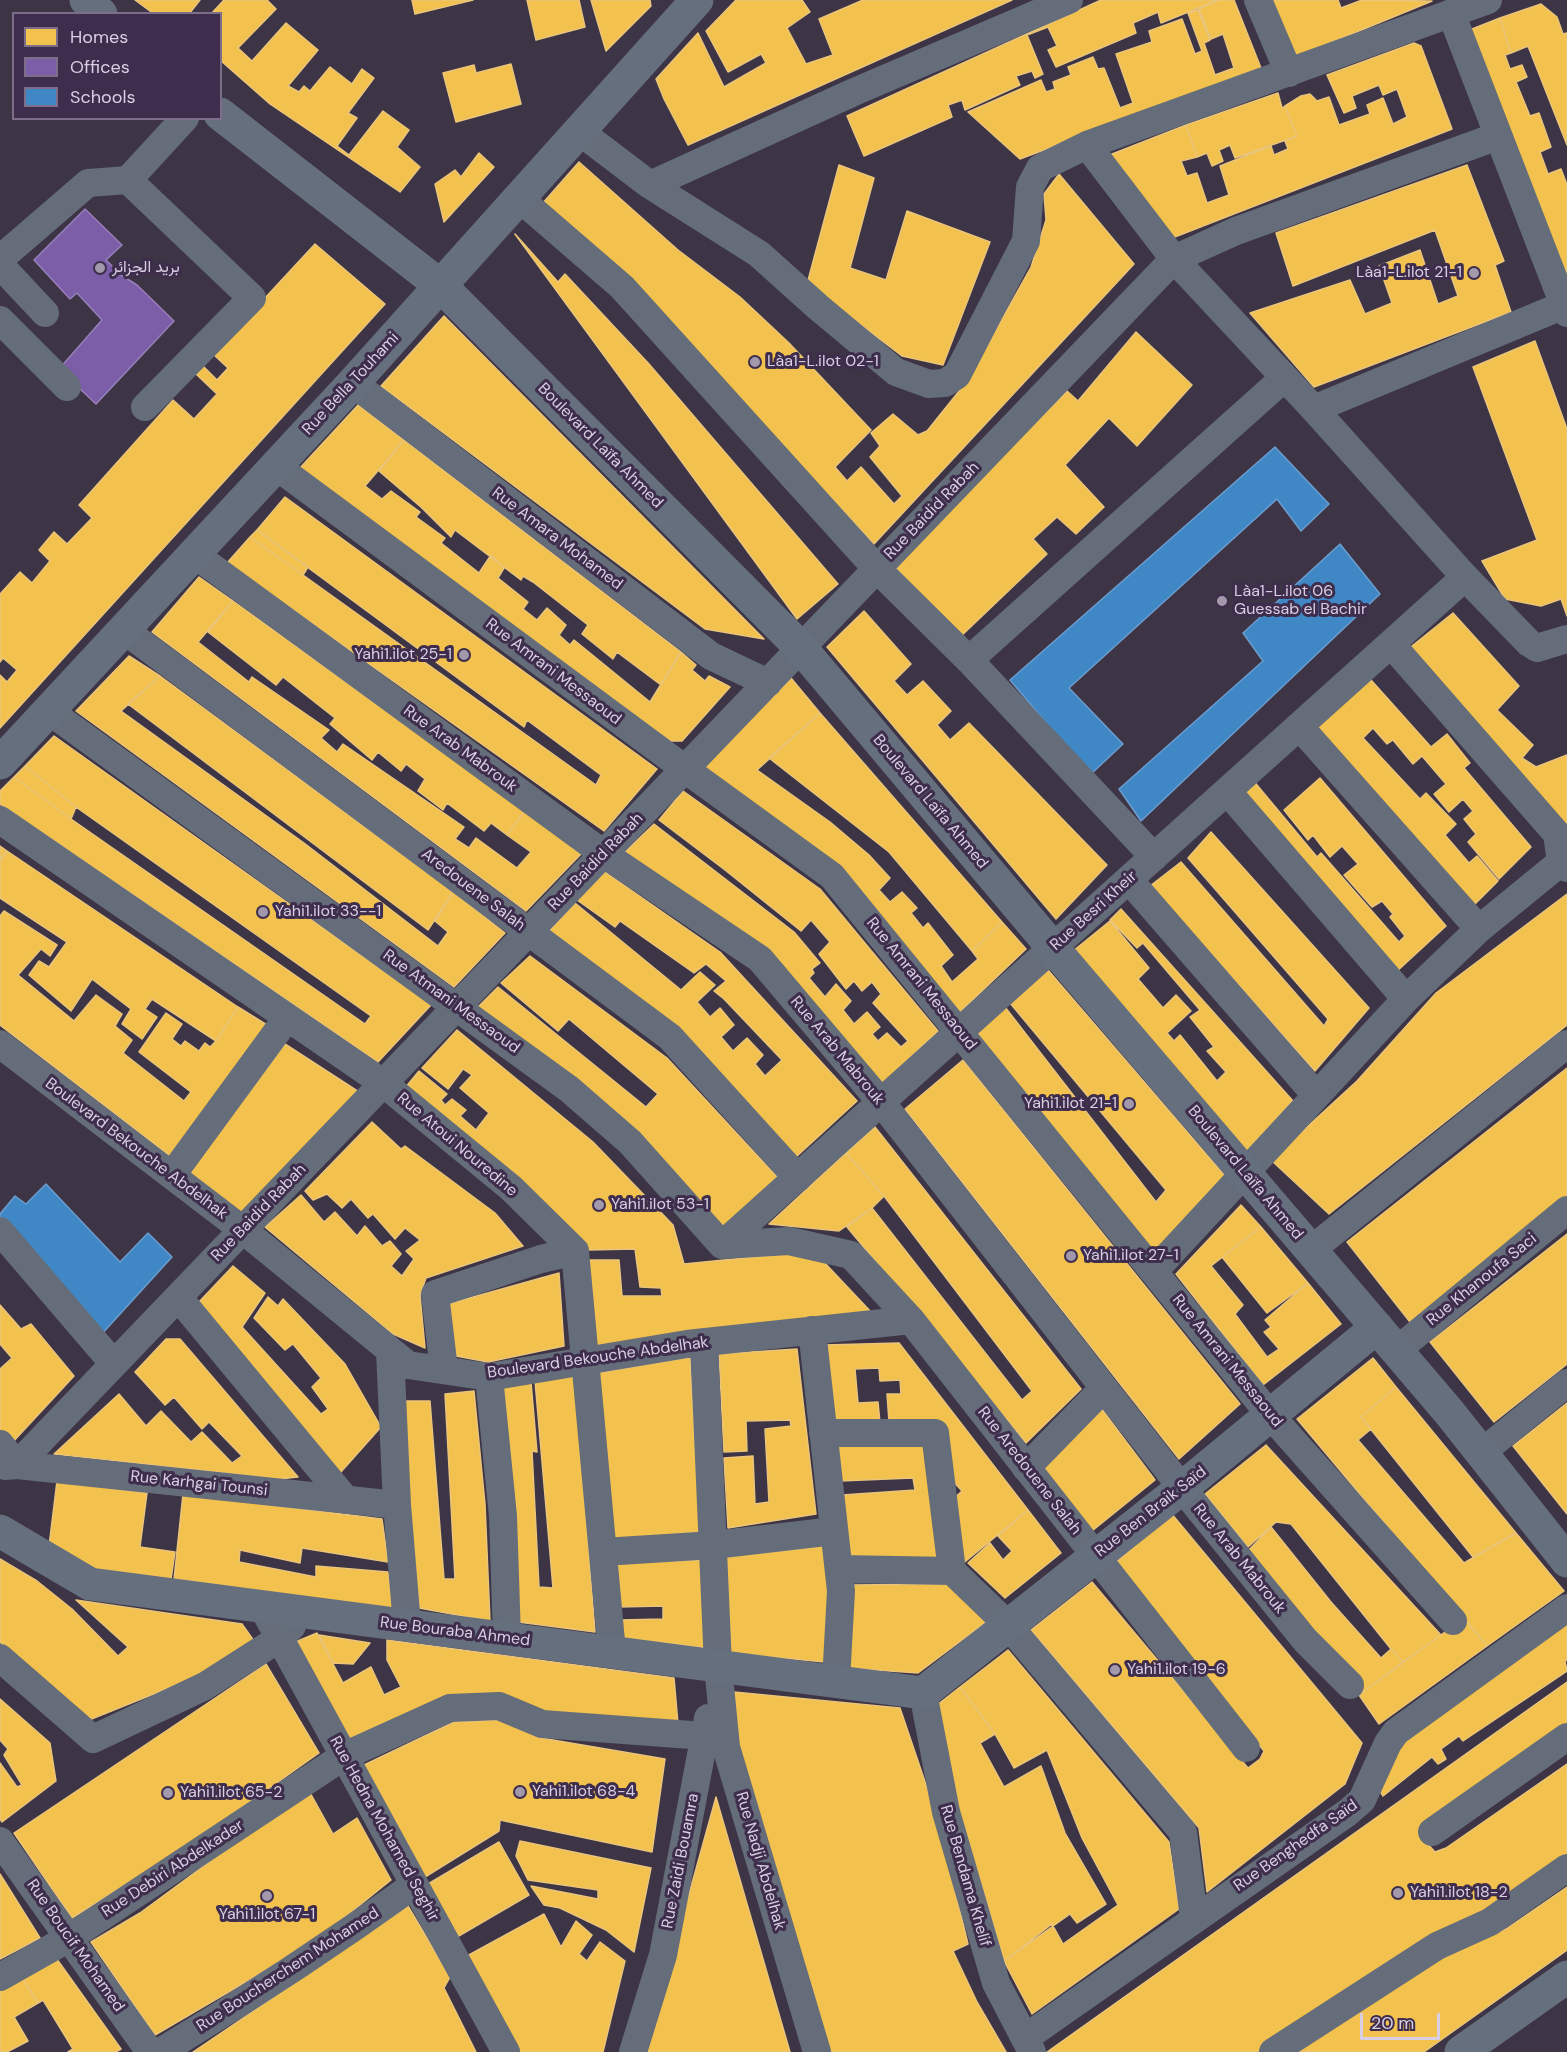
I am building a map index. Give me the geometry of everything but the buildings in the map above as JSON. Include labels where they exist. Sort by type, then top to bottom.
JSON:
[{"type":"street","points":[[86,0],[99,12]]},
{"type":"street","name":"Rue Bella Touhami","points":[[0,763],[353,383],[697,0]]},
{"type":"street","points":[[1258,0],[1289,73]]},
{"type":"street","points":[[579,131],[650,185],[759,254],[896,372],[929,384],[945,383],[957,375],[1026,241],[1030,187],[1040,168],[1087,145],[1289,73],[1455,8],[1488,0]]},
{"type":"street","points":[[650,185],[854,92],[1066,1]]},
{"type":"street","points":[[1314,409],[1565,309],[1498,136],[1455,8]]},
{"type":"street","name":"Boulevard Laïfa Ahmed","points":[[222,116],[441,286],[801,648],[1386,1339],[1565,1556]]},
{"type":"street","points":[[0,259],[87,183],[128,180],[183,120]]},
{"type":"street","points":[[1174,259],[1236,231],[1498,136]]},
{"type":"street","points":[[1087,145],[1174,259],[1314,409],[1465,577],[1529,643],[1537,648],[1567,639]]},
{"type":"street","points":[[128,180],[252,298],[145,406]]},
{"type":"street","points":[[519,198],[622,287],[877,569],[969,660],[1154,858]]},
{"type":"street","name":"Rue Baidid Rabah","points":[[6,1459],[114,1364],[1174,259]]},
{"type":"street","points":[[0,265],[45,313]]},
{"type":"street","points":[[0,320],[68,387]]},
{"type":"street","points":[[969,660],[1284,378]]},
{"type":"street","name":"Rue Amara Mohamed","points":[[353,383],[711,656],[768,683]]},
{"type":"street","name":"Rue Amrani Messaoud","points":[[276,466],[685,770],[832,876],[1271,1416],[1453,1622]]},
{"type":"street","name":"Rue Arab Mabrouk","points":[[194,554],[604,854],[760,959],[881,1102],[1182,1488],[1305,1640],[1350,1685]]},
{"type":"street","name":"Rue Besri Kheir","points":[[722,1245],[1465,577]]},
{"type":"street","name":"Aredouene Salah","points":[[124,630],[670,1037],[798,1178]]},
{"type":"street","points":[[1154,1271],[1406,999],[1479,929],[1565,863],[1557,834],[1391,644]]},
{"type":"street","name":"Rue Atmani Messaoud","points":[[48,711],[569,1089],[630,1142],[722,1245]]},
{"type":"street","points":[[1299,726],[1479,929]]},
{"type":"street","points":[[1227,791],[1406,999]]},
{"type":"street","name":"Rue Atoui Nouredine","points":[[0,820],[383,1083],[511,1188],[575,1251]]},
{"type":"street","points":[[1129,880],[1316,1095]]},
{"type":"street","points":[[172,1175],[287,1018]]},
{"type":"street","name":"Boulevard Bekouche Abdelhak","points":[[0,1044],[243,1230],[408,1365],[489,1377],[584,1359],[704,1342],[911,1320]]},
{"type":"street","points":[[1311,1250],[1567,1044]]},
{"type":"street","name":"Rue Khanoufa Saci","points":[[1386,1339],[1567,1210]]},
{"type":"street","points":[[0,1231],[114,1364]]},
{"type":"street","name":"Rue Aredouene Salah","points":[[722,1245],[789,1241],[851,1255],[911,1320],[1246,1748]]},
{"type":"street","points":[[444,1370],[435,1294],[541,1259],[575,1251],[612,1652]]},
{"type":"street","points":[[178,1297],[346,1500]]},
{"type":"street","points":[[812,1330],[841,1591],[836,1681]]},
{"type":"street","name":"Rue Ben Braik Saïd","points":[[923,1693],[1271,1416],[1386,1339]]},
{"type":"street","points":[[704,1342],[718,1666]]},
{"type":"street","points":[[390,1351],[397,1505],[407,1625]]},
{"type":"street","points":[[489,1377],[503,1516],[507,1638]]},
{"type":"street","points":[[1481,1453],[1567,1383]]},
{"type":"street","points":[[1026,1468],[1104,1388]]},
{"type":"street","points":[[823,1433],[935,1433],[952,1571],[1008,1625],[1183,1832],[1194,1918]]},
{"type":"street","name":"Rue Karhgai Tounsi","points":[[6,1459],[397,1505]]},
{"type":"street","name":"Rue Bouraba Ahmed","points":[[0,1531],[90,1584],[923,1693]]},
{"type":"street","points":[[603,1552],[714,1545],[834,1531]]},
{"type":"street","points":[[838,1569],[952,1571]]},
{"type":"street","name":"Rue Hedna Mohamed Seghir","points":[[262,1606],[506,2052]]},
{"type":"street","name":"Rue Benghedfa Saïd","points":[[1028,2045],[1194,1918],[1347,1813],[1362,1800],[1388,1743],[1396,1732],[1567,1608]]},
{"type":"street","points":[[0,1658],[93,1739],[205,1686],[279,1638],[307,1612]]},
{"type":"street","name":"Rue Zaidi Bouamra","points":[[633,2052],[663,1955],[718,1666]]},
{"type":"street","name":"Rue Nadji Abdelhak","points":[[718,1666],[726,1747],[818,2052]]},
{"type":"street","name":"Rue Bendama Khelif","points":[[923,1693],[946,1812],[989,1960],[996,1983],[1028,2045]]},
{"type":"street","name":"Rue Debiri Abdelkader","points":[[0,1977],[69,1938],[344,1756],[450,1708],[499,1706],[542,1724],[705,1736]]},
{"type":"street","points":[[1432,1832],[1567,1737]]},
{"type":"street","name":"Rue Boucif Mohamed","points":[[0,1840],[150,2052]]},
{"type":"street","points":[[1273,2052],[1437,1946],[1490,1922],[1567,1868]]},
{"type":"street","name":"Rue Boucherchem Mohamed","points":[[160,2052],[345,1935],[414,1885]]},
{"type":"street","points":[[1461,2052],[1567,1977]]},
{"type":"place","name":"بريد الجزائر","points":[[100,268]]},
{"type":"place","name":"Làa1-L.ilot 21-1","points":[[1474,273]]},
{"type":"place","name":"Làa1-L.ilot 02-1","points":[[755,362]]},
{"type":"place","name":"Làa1-L.ilot 06 Guessab el Bachir","points":[[1222,601]]},
{"type":"place","name":"Yahi1.ilot 25-1","points":[[464,655]]},
{"type":"place","name":"Yahi1.ilot 33--1","points":[[263,912]]},
{"type":"place","name":"Yahi1.ilot 21-1","points":[[1129,1104]]},
{"type":"place","name":"Yahi1.ilot 53-1","points":[[599,1205]]},
{"type":"place","name":"Yahi1.ilot 27-1","points":[[1071,1256]]},
{"type":"place","name":"Yahi1.ilot 19-6","points":[[1115,1670]]},
{"type":"place","name":"Yahi1.ilot 68-4","points":[[520,1792]]},
{"type":"place","name":"Yahi1.ilot 65-2","points":[[168,1793]]},
{"type":"place","name":"Yahi1.ilot 18-2","points":[[1398,1893]]},
{"type":"place","name":"Yahi1.ilot 67-1","points":[[267,1896]]}]
